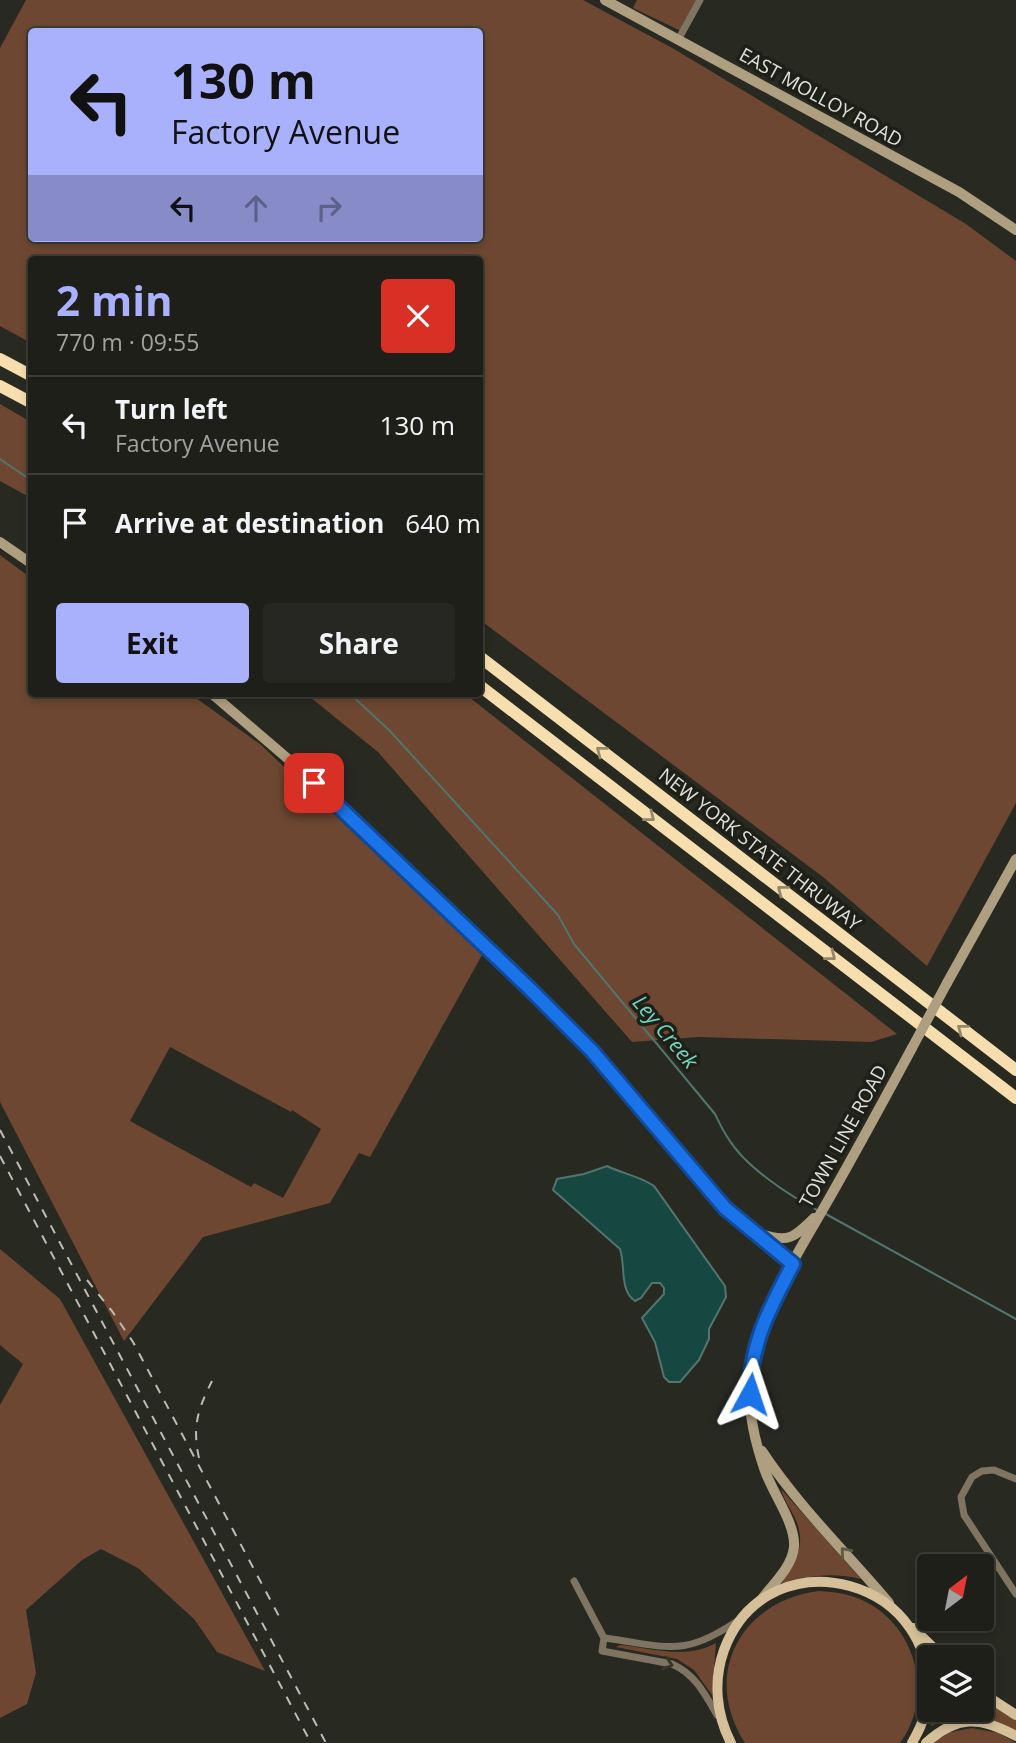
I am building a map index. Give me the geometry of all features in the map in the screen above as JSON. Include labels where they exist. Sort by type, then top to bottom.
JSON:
[{"type":"highway","points":[[0,359],[28,374]]},
{"type":"highway","points":[[0,386],[28,401]]},
{"type":"highway","name":"NEW YORK STATE THRUWAY","points":[[483,659],[1016,1070]]},
{"type":"highway","points":[[483,688],[1016,1098]]},
{"type":"main road","points":[[731,1743],[721,1722],[717,1682],[720,1663],[730,1636],[743,1616],[760,1600],[803,1583],[834,1582],[866,1591],[889,1604],[931,1645]]},
{"type":"main road","points":[[906,1621],[925,1665],[928,1686],[923,1721],[912,1743]]},
{"type":"main road","points":[[994,1701],[1016,1715]]},
{"type":"main road","points":[[926,1743],[941,1729],[973,1720],[1002,1728],[1016,1736]]},
{"type":"street","name":"EAST MOLLOY ROAD","points":[[605,0],[959,192],[1016,230]]},
{"type":"street","points":[[678,40],[700,0]]},
{"type":"street","points":[[0,542],[28,561]]},
{"type":"street","points":[[216,697],[294,764],[539,998],[628,1092],[704,1186],[733,1215],[793,1264]]},
{"type":"street","name":"TOWN LINE ROAD","points":[[760,1600],[782,1574],[789,1562],[794,1543],[789,1523],[764,1468],[757,1443],[750,1394],[750,1373],[756,1342],[767,1313],[811,1224],[831,1196],[1016,859]]},
{"type":"street","points":[[753,1231],[778,1240],[787,1239],[811,1224]]},
{"type":"street","name":"TOWN LINE ROAD","points":[[757,1443],[800,1505],[841,1547],[889,1604]]},
{"type":"street","points":[[1016,1479],[994,1470],[982,1471],[972,1477],[961,1497],[964,1515],[1016,1594]]},
{"type":"street","points":[[574,1581],[604,1639],[602,1651],[681,1668],[702,1688],[721,1722]]},
{"type":"street","points":[[604,1639],[647,1645],[686,1646],[717,1635],[743,1616]]},
{"type":"shaded area","points":[[26,0],[583,0],[674,49],[966,224],[1016,261],[1016,803],[927,966],[823,877],[483,622],[483,256],[28,256],[28,341],[0,326],[0,48]]},
{"type":"shaded area","points":[[637,0],[699,0],[683,32],[633,8]]},
{"type":"shaded area","points":[[0,404],[28,420],[28,496],[0,481]]},
{"type":"shaded area","points":[[0,555],[28,576],[28,697],[195,697],[260,744],[482,955],[370,1157],[359,1153],[330,1203],[203,1237],[124,1341],[0,1102]],"holes":[[[170,1047],[291,1112],[292,1110],[321,1129],[283,1198],[254,1183],[251,1187],[130,1121]]]},
{"type":"shaded area","points":[[310,697],[469,697],[897,1034],[871,1042],[699,1037],[632,1042],[378,752]]},
{"type":"shaded area","points":[[0,1249],[60,1299],[265,1671],[217,1652],[194,1619],[138,1568],[101,1549],[82,1560],[26,1610],[36,1673],[27,1704],[0,1718],[0,1405],[23,1364],[0,1345]]},
{"type":"shaded area","points":[[781,1489],[861,1579],[820,1576],[781,1585],[795,1561],[800,1538],[799,1528]]},
{"type":"shaded area","points":[[819,1591],[855,1597],[883,1614],[898,1629],[908,1646],[917,1678],[916,1705],[910,1725],[900,1743],[745,1743],[732,1717],[727,1692],[728,1668],[736,1645],[749,1626],[768,1609],[791,1598]]},
{"type":"shaded area","points":[[716,1643],[712,1695],[694,1670],[677,1659],[616,1647],[620,1645],[681,1652],[705,1648]]},
{"type":"shaded area","points":[[994,1706],[1016,1720],[1016,1732],[988,1722],[994,1722]]},
{"type":"shaded area","points":[[972,1728],[999,1733],[1016,1743],[933,1743],[950,1732]]},
{"type":"water","points":[[607,1166],[654,1186],[725,1286],[726,1297],[709,1329],[709,1339],[699,1360],[680,1382],[669,1382],[664,1377],[655,1342],[642,1318],[664,1294],[664,1288],[660,1283],[652,1283],[641,1298],[635,1301],[627,1291],[620,1249],[553,1190],[557,1179]]},
{"type":"waterway","name":"Ley Creek","points":[[0,459],[28,477]]},
{"type":"waterway","name":"Ley Creek","points":[[353,697],[389,730],[558,915],[574,944],[715,1114],[724,1132],[745,1160],[769,1180],[819,1211]]},
{"type":"waterway","name":"Ley Creek","points":[[824,1213],[1016,1319]]},
{"type":"railway","points":[[0,1130],[326,1743]]},
{"type":"railway","points":[[0,1156],[311,1743]]},
{"type":"railway","points":[[87,1280],[133,1342],[281,1620]]},
{"type":"railway","points":[[199,1458],[196,1427],[203,1400],[212,1381]]},
{"type":"route","points":[[314,783],[592,1051],[725,1208],[793,1264],[767,1313],[756,1342],[750,1373],[750,1394]]}]
